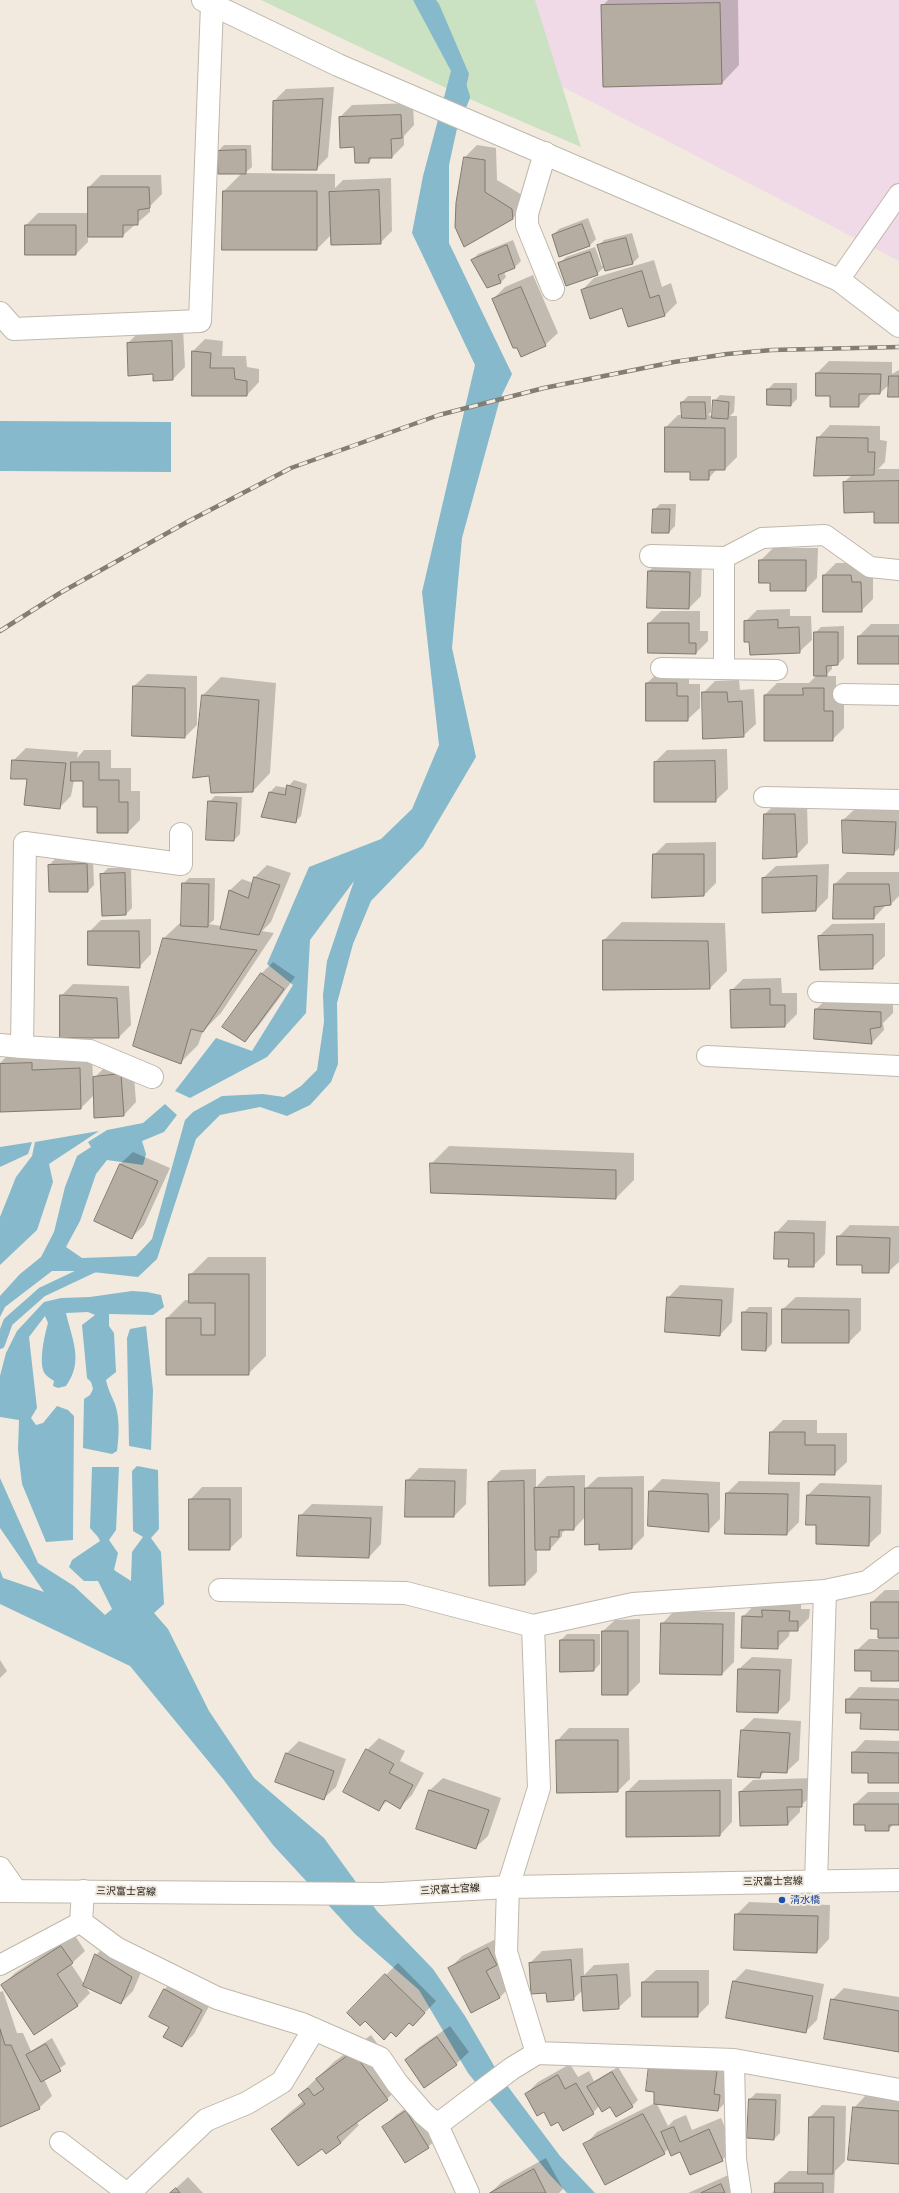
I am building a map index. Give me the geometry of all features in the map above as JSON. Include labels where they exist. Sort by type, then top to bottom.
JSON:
[{"type":"street","points":[[0,312],[14,329],[200,321],[208,2],[338,64],[431,105],[839,280],[899,326]]},
{"type":"street","points":[[545,153],[527,214],[527,225],[554,289]]},
{"type":"street","points":[[651,556],[724,558]]},
{"type":"street","points":[[22,1047],[25,843],[181,864],[180,834]]},
{"type":"street","points":[[0,1045],[90,1051],[152,1077]]},
{"type":"street","points":[[220,1590],[406,1594],[533,1626],[633,1604],[825,1591],[867,1582],[899,1558]]},
{"type":"street","points":[[816,1882],[825,1591]]},
{"type":"street","points":[[533,1626],[539,1788],[508,1887],[506,1952],[537,2053]]},
{"type":"street","points":[[0,1868],[8,1891]]},
{"type":"street","name":"三沢富士宮線","points":[[8,1891],[382,1894],[508,1887],[899,1880]]},
{"type":"street","points":[[83,1891],[81,1922],[116,1948],[217,1998],[314,2029],[380,2058],[402,2088],[424,2114],[438,2125],[468,2193]]},
{"type":"street","points":[[128,2193],[206,2120],[247,2103],[282,2082],[314,2029]]},
{"type":"street","points":[[438,2125],[511,2069],[537,2053],[734,2060],[899,2090]]},
{"type":"lane","points":[[839,280],[899,194]]},
{"type":"lane","points":[[724,669],[724,558],[762,538],[825,535],[870,567],[899,570]]},
{"type":"lane","points":[[661,668],[777,670]]},
{"type":"lane","points":[[843,694],[899,695]]},
{"type":"lane","points":[[764,797],[899,800]]},
{"type":"lane","points":[[818,992],[899,994]]},
{"type":"lane","points":[[707,1056],[899,1066]]},
{"type":"lane","points":[[0,1965],[81,1922]]},
{"type":"lane","points":[[734,2060],[736,2158],[741,2193]]},
{"type":"lane","points":[[60,2142],[128,2193]]},
{"type":"shaded area","points":[[406,0],[899,0],[899,261],[445,26]]},
{"type":"green space","points":[[261,0],[535,0],[581,147],[465,97]]},
{"type":"water","points":[[413,0],[436,0],[469,74],[449,165],[449,243],[512,374],[500,399],[462,538],[452,648],[476,757],[423,847],[371,901],[353,944],[337,1003],[338,1064],[331,1082],[310,1105],[287,1116],[260,1107],[220,1115],[196,1139],[157,1259],[138,1277],[83,1271],[52,1271],[5,1307],[0,1317],[0,1296],[20,1274],[41,1257],[54,1232],[65,1187],[77,1156],[91,1147],[88,1142],[107,1130],[143,1123],[165,1104],[177,1115],[164,1132],[142,1141],[146,1154],[143,1165],[107,1160],[96,1174],[80,1221],[66,1247],[82,1258],[136,1256],[152,1239],[185,1120],[193,1112],[222,1096],[263,1094],[284,1097],[301,1086],[317,1070],[324,1022],[323,995],[327,961],[354,881],[310,940],[306,1013],[267,1057],[190,1098],[175,1091],[216,1038],[252,1051],[293,985],[267,964],[309,867],[381,839],[412,809],[439,745],[422,592],[475,365],[412,233],[423,176],[451,71]]},
{"type":"water","points":[[0,421],[171,422],[171,472],[0,471]]},
{"type":"water","points":[[99,1131],[49,1164],[53,1182],[37,1230],[0,1265],[0,1217],[16,1177],[32,1156],[35,1142]]},
{"type":"water","points":[[32,1142],[28,1154],[0,1167],[0,1147]]},
{"type":"water","points":[[132,1291],[161,1295],[164,1307],[153,1315],[109,1314],[109,1326],[114,1333],[116,1372],[106,1380],[117,1410],[119,1428],[117,1451],[112,1454],[83,1448],[84,1399],[90,1395],[93,1389],[91,1382],[87,1378],[82,1325],[95,1315],[88,1312],[66,1313],[75,1350],[75,1359],[71,1377],[66,1386],[58,1388],[53,1386],[54,1381],[43,1371],[42,1350],[48,1323],[45,1316],[29,1337],[37,1408],[31,1418],[36,1425],[43,1423],[57,1406],[68,1410],[74,1416],[73,1540],[46,1542],[22,1484],[18,1450],[19,1420],[0,1417],[0,1376],[6,1353],[17,1331],[44,1302],[61,1298],[90,1297]]},
{"type":"water","points":[[146,1326],[153,1390],[151,1450],[129,1446],[127,1338],[130,1329]]},
{"type":"water","points":[[137,1466],[158,1470],[159,1529],[151,1538],[161,1552],[164,1604],[154,1613],[168,1629],[209,1711],[254,1778],[324,1838],[377,1911],[433,1969],[465,2016],[500,2076],[560,2156],[595,2193],[567,2193],[549,2174],[468,2073],[419,1990],[355,1934],[273,1845],[223,1779],[130,1666],[0,1604],[0,1570],[3,1578],[44,1592],[0,1528],[0,1478],[38,1563],[74,1586],[105,1615],[112,1609],[98,1581],[84,1581],[69,1567],[72,1560],[100,1541],[90,1528],[92,1467],[119,1467],[116,1530],[109,1540],[118,1553],[114,1570],[131,1581],[132,1552],[143,1537],[133,1531],[132,1471]]},
{"type":"building","points":[[720,3],[722,84],[603,87],[601,5]]},
{"type":"building","points":[[323,99],[317,170],[272,170],[273,101]]},
{"type":"building","points":[[401,115],[402,138],[391,139],[392,158],[369,158],[369,163],[355,163],[354,147],[340,148],[339,117]]},
{"type":"building","points":[[246,150],[246,174],[218,174],[217,151]]},
{"type":"building","points":[[464,157],[485,160],[485,192],[512,209],[513,219],[464,247],[455,227],[456,203]]},
{"type":"building","points":[[88,187],[149,187],[150,208],[138,210],[138,225],[123,225],[123,237],[88,237]]},
{"type":"building","points":[[379,190],[381,244],[331,245],[329,192]]},
{"type":"building","points":[[223,191],[317,191],[317,250],[222,250]]},
{"type":"building","points":[[582,224],[590,246],[559,257],[552,235]]},
{"type":"building","points":[[25,225],[76,225],[76,255],[25,255]]},
{"type":"building","points":[[626,238],[633,264],[605,271],[597,245]]},
{"type":"building","points":[[507,245],[515,268],[498,275],[501,283],[487,288],[471,260]]},
{"type":"building","points":[[590,252],[598,275],[566,286],[558,263]]},
{"type":"building","points":[[642,271],[650,298],[659,295],[665,316],[628,327],[622,308],[590,319],[581,290]]},
{"type":"building","points":[[521,287],[546,346],[521,357],[517,348],[513,348],[492,299]]},
{"type":"building","points":[[172,341],[173,380],[153,381],[153,374],[128,376],[127,343]]},
{"type":"building","points":[[192,351],[211,353],[210,368],[234,368],[235,379],[247,381],[247,396],[192,396]]},
{"type":"building","points":[[816,373],[881,374],[880,394],[859,394],[859,407],[830,407],[830,396],[816,396]]},
{"type":"building","points":[[889,376],[899,376],[899,397],[888,397]]},
{"type":"building","points":[[767,389],[791,389],[791,406],[767,405]]},
{"type":"building","points":[[713,400],[729,402],[728,419],[712,418]]},
{"type":"building","points":[[681,402],[705,402],[706,419],[682,418]]},
{"type":"building","points":[[665,427],[725,428],[725,470],[709,470],[709,480],[690,480],[690,472],[665,472]]},
{"type":"building","points":[[817,437],[868,438],[868,452],[875,452],[874,475],[814,476]]},
{"type":"building","points":[[899,481],[899,523],[874,523],[874,512],[844,513],[843,482]]},
{"type":"building","points":[[653,509],[670,509],[669,533],[652,533]]},
{"type":"building","points":[[759,560],[806,560],[806,591],[770,591],[770,583],[759,583]]},
{"type":"building","points":[[648,571],[690,572],[689,609],[647,608]]},
{"type":"building","points":[[823,575],[851,575],[852,582],[861,582],[862,612],[823,612]]},
{"type":"building","points":[[778,620],[778,628],[799,627],[800,653],[750,655],[749,642],[744,642],[744,621]]},
{"type":"building","points":[[648,623],[689,623],[689,643],[696,643],[696,654],[648,653]]},
{"type":"building","points":[[814,632],[838,632],[838,665],[826,666],[827,676],[814,676]]},
{"type":"building","points":[[858,636],[899,636],[899,664],[858,664]]},
{"type":"building","points":[[646,683],[677,683],[677,696],[688,696],[688,721],[646,721]]},
{"type":"building","points":[[133,686],[185,688],[185,738],[132,736]]},
{"type":"building","points":[[803,688],[824,688],[824,711],[833,711],[833,741],[764,741],[764,695],[803,695]]},
{"type":"building","points":[[702,692],[727,692],[728,702],[742,701],[744,737],[703,739]]},
{"type":"building","points":[[202,695],[259,700],[253,792],[211,793],[209,776],[193,778]]},
{"type":"building","points":[[12,760],[66,763],[60,809],[24,805],[27,779],[11,779]]},
{"type":"building","points":[[715,761],[716,802],[654,802],[654,762]]},
{"type":"building","points":[[71,762],[99,762],[99,780],[119,780],[119,802],[128,802],[128,833],[97,833],[97,807],[83,807],[83,781],[71,781]]},
{"type":"building","points":[[287,785],[301,789],[296,823],[261,817],[269,792],[285,795]]},
{"type":"building","points":[[208,801],[237,803],[234,841],[206,840]]},
{"type":"building","points":[[764,814],[795,814],[797,857],[763,859]]},
{"type":"building","points":[[842,820],[896,822],[894,855],[843,853]]},
{"type":"building","points":[[653,854],[704,854],[704,896],[652,898]]},
{"type":"building","points":[[87,864],[88,892],[49,892],[48,865]]},
{"type":"building","points":[[125,873],[126,915],[102,916],[100,874]]},
{"type":"building","points":[[817,876],[816,911],[762,913],[762,878]]},
{"type":"building","points":[[254,877],[280,885],[259,935],[220,929],[229,890],[248,898]]},
{"type":"building","points":[[182,883],[209,884],[208,927],[181,926]]},
{"type":"building","points":[[834,884],[889,884],[891,905],[874,907],[874,919],[833,919]]},
{"type":"building","points":[[88,931],[139,931],[140,968],[88,965]]},
{"type":"building","points":[[873,935],[873,969],[820,970],[818,936]]},
{"type":"building","points":[[163,938],[257,950],[203,1032],[191,1029],[181,1064],[133,1046]]},
{"type":"building","points":[[603,940],[708,941],[710,989],[603,990]]},
{"type":"building","points":[[261,973],[284,989],[245,1042],[222,1027]]},
{"type":"building","points":[[770,989],[770,1005],[785,1005],[785,1027],[731,1028],[730,990]]},
{"type":"building","points":[[60,995],[117,998],[119,1038],[60,1038]]},
{"type":"building","points":[[815,1009],[881,1012],[881,1027],[870,1029],[872,1044],[814,1039]]},
{"type":"building","points":[[32,1063],[32,1070],[80,1068],[81,1109],[0,1112],[0,1064]]},
{"type":"building","points":[[121,1074],[124,1116],[94,1118],[93,1077]]},
{"type":"building","points":[[430,1163],[616,1170],[616,1199],[431,1193]]},
{"type":"building","points":[[120,1164],[158,1181],[132,1239],[94,1221]]},
{"type":"building","points":[[775,1232],[814,1233],[814,1267],[788,1267],[789,1259],[774,1259]]},
{"type":"building","points":[[837,1236],[890,1238],[889,1273],[862,1273],[862,1265],[837,1265]]},
{"type":"building","points":[[189,1274],[249,1274],[249,1375],[166,1375],[166,1318],[201,1318],[201,1335],[215,1335],[215,1303],[189,1303]]},
{"type":"building","points":[[667,1297],[722,1300],[720,1336],[665,1332]]},
{"type":"building","points":[[782,1309],[849,1310],[849,1343],[782,1343]]},
{"type":"building","points":[[742,1312],[767,1313],[766,1351],[742,1350]]},
{"type":"building","points":[[770,1432],[805,1432],[805,1445],[835,1445],[835,1475],[769,1474]]},
{"type":"building","points":[[406,1480],[455,1481],[454,1517],[405,1517]]},
{"type":"building","points":[[524,1481],[525,1585],[489,1586],[488,1482]]},
{"type":"building","points":[[574,1487],[574,1530],[559,1530],[559,1537],[550,1537],[550,1550],[535,1550],[534,1488]]},
{"type":"building","points":[[585,1488],[632,1488],[632,1549],[599,1550],[599,1544],[585,1545]]},
{"type":"building","points":[[649,1491],[708,1494],[709,1532],[648,1526]]},
{"type":"building","points":[[726,1493],[788,1494],[787,1535],[725,1534]]},
{"type":"building","points":[[807,1495],[870,1497],[869,1546],[816,1544],[816,1525],[806,1525]]},
{"type":"building","points":[[189,1499],[230,1499],[230,1550],[189,1550]]},
{"type":"building","points":[[299,1515],[371,1518],[369,1558],[297,1556]]},
{"type":"building","points":[[871,1602],[899,1602],[899,1638],[878,1638],[878,1629],[871,1629]]},
{"type":"building","points":[[762,1610],[790,1611],[789,1621],[798,1621],[798,1631],[778,1631],[778,1649],[741,1648],[742,1616],[762,1617]]},
{"type":"building","points":[[661,1623],[723,1624],[722,1675],[660,1674]]},
{"type":"building","points":[[602,1631],[628,1631],[628,1695],[602,1695]]},
{"type":"building","points":[[560,1640],[594,1640],[594,1671],[560,1672]]},
{"type":"building","points":[[855,1650],[899,1651],[899,1681],[871,1681],[871,1671],[855,1671]]},
{"type":"building","points":[[738,1669],[780,1670],[778,1713],[737,1712]]},
{"type":"building","points":[[846,1699],[899,1700],[899,1730],[860,1729],[861,1713],[846,1713]]},
{"type":"building","points":[[741,1730],[790,1733],[787,1773],[761,1772],[760,1778],[738,1777]]},
{"type":"building","points":[[556,1740],[618,1740],[618,1792],[557,1793]]},
{"type":"building","points":[[366,1749],[394,1764],[389,1773],[413,1785],[400,1809],[385,1800],[379,1811],[343,1792]]},
{"type":"building","points":[[852,1752],[899,1753],[899,1783],[868,1783],[868,1773],[852,1773]]},
{"type":"building","points":[[286,1753],[334,1771],[324,1800],[275,1782]]},
{"type":"building","points":[[429,1790],[489,1810],[476,1849],[416,1829]]},
{"type":"building","points":[[802,1790],[802,1807],[787,1807],[788,1825],[740,1826],[739,1792]]},
{"type":"building","points":[[720,1791],[720,1836],[626,1837],[626,1792]]},
{"type":"building","points":[[854,1804],[899,1804],[899,1825],[889,1825],[889,1831],[865,1831],[865,1825],[854,1825]]},
{"type":"building","points":[[735,1914],[818,1916],[817,1953],[734,1950]]},
{"type":"building","points":[[61,1946],[73,1963],[57,1974],[78,2006],[34,2035],[1,1985]]},
{"type":"building","points":[[488,1948],[497,1965],[486,1971],[500,1998],[471,2013],[448,1968]]},
{"type":"building","points":[[95,1954],[132,1977],[121,2004],[83,1986]]},
{"type":"building","points":[[571,1960],[574,2000],[547,2002],[546,1993],[531,1994],[529,1963]]},
{"type":"building","points":[[385,1974],[425,2013],[413,2026],[409,2023],[396,2037],[391,2032],[384,2040],[365,2021],[360,2026],[347,2013]]},
{"type":"building","points":[[617,1975],[619,2009],[583,2011],[581,1977]]},
{"type":"building","points":[[733,1981],[813,1996],[806,2033],[726,2018]]},
{"type":"building","points":[[642,1982],[698,1982],[698,2017],[642,2017]]},
{"type":"building","points":[[164,1989],[202,2010],[182,2047],[163,2037],[169,2027],[149,2017]]},
{"type":"building","points":[[831,1999],[899,2011],[899,2052],[824,2039]]},
{"type":"building","points":[[0,2029],[5,2045],[11,2045],[40,2109],[0,2127]]},
{"type":"building","points":[[437,2037],[457,2065],[424,2088],[405,2060]]},
{"type":"building","points":[[46,2044],[61,2071],[41,2082],[26,2055]]},
{"type":"building","points":[[353,2052],[388,2100],[337,2137],[341,2143],[326,2154],[322,2149],[298,2166],[271,2129],[305,2104],[298,2095],[308,2088],[314,2096],[324,2089],[316,2079]]},
{"type":"building","points":[[649,2065],[717,2071],[714,2094],[720,2095],[718,2111],[654,2104],[654,2092],[646,2091]]},
{"type":"building","points":[[612,2072],[633,2107],[616,2117],[610,2107],[602,2112],[587,2087]]},
{"type":"building","points":[[558,2075],[565,2089],[576,2083],[594,2114],[563,2131],[558,2122],[551,2126],[544,2112],[537,2116],[525,2094]]},
{"type":"building","points":[[749,2099],[776,2100],[774,2140],[747,2138]]},
{"type":"building","points":[[853,2107],[899,2111],[899,2164],[848,2160]]},
{"type":"building","points":[[406,2111],[429,2148],[405,2163],[382,2127]]},
{"type":"building","points":[[643,2114],[665,2154],[605,2185],[583,2144]]},
{"type":"building","points":[[809,2117],[834,2117],[833,2174],[808,2174]]},
{"type":"building","points":[[674,2127],[680,2142],[709,2129],[723,2161],[690,2175],[680,2152],[671,2156],[661,2132]]},
{"type":"building","points":[[534,2169],[546,2193],[490,2193]]},
{"type":"building","points":[[775,2183],[823,2183],[823,2193],[775,2193]]},
{"type":"building","points":[[721,2184],[725,2193],[701,2193]]},
{"type":"building","points":[[176,2188],[180,2193],[170,2193]]},
{"type":"waterway","points":[[458,114],[465,97],[461,84]]},
{"type":"waterway","points":[[0,1344],[8,1322],[42,1292],[97,1266]]},
{"type":"railway","points":[[0,631],[60,593],[187,522],[291,468],[439,415],[544,388],[674,362],[727,354],[772,350],[899,347]]},
{"type":"place","name":"清水橋","points":[[782,1900]]}]
